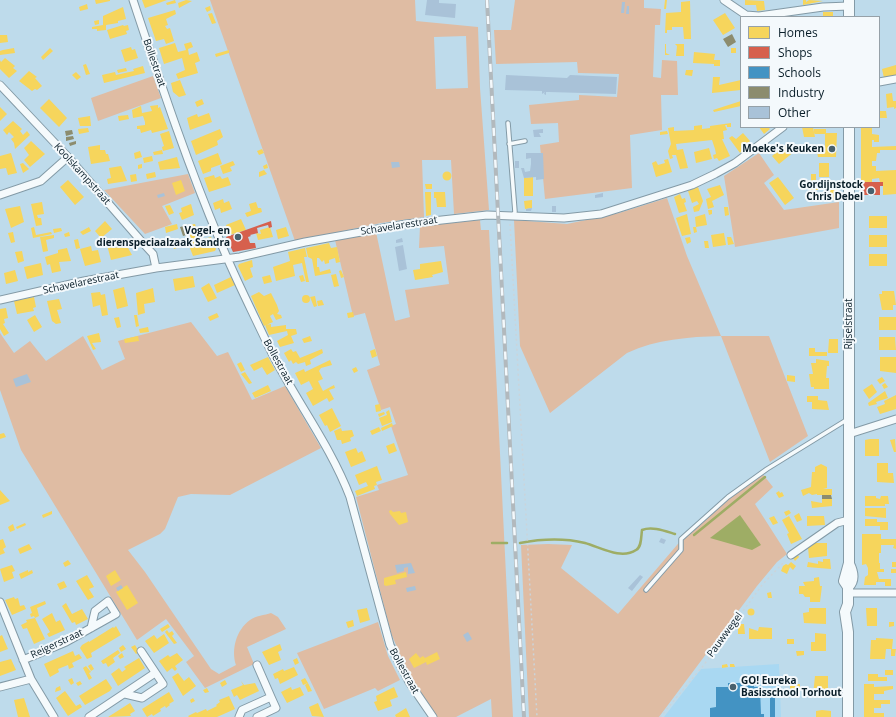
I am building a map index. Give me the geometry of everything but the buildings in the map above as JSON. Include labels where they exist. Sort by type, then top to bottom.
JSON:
[{"type":"street","name":"Bollestraat","points":[[133,0],[187,158],[227,258],[268,345],[327,447],[342,478],[350,497],[390,645],[408,682],[433,717]]},
{"type":"street","points":[[724,0],[746,16],[759,16],[849,3],[849,16]]},
{"type":"street","points":[[880,82],[896,79]]},
{"type":"street","name":"Koolskampstraat","points":[[0,85],[68,157],[153,254],[156,268]]},
{"type":"street","name":"Schavelarestraat","points":[[0,300],[84,281],[156,268],[227,258],[406,224],[487,215],[564,218],[601,214],[692,186],[735,163],[780,128]]},
{"type":"street","name":"Rijselstraat","points":[[848,717],[848,632],[853,612],[848,604],[848,590],[853,581],[852,571],[848,563],[849,128]]},
{"type":"street","points":[[0,194],[41,181],[68,157]]},
{"type":"street","points":[[849,434],[896,419]]},
{"type":"street","points":[[791,555],[836,523],[849,520]]},
{"type":"street","points":[[848,590],[896,593]]},
{"type":"street","points":[[0,602],[31,679],[54,717]]},
{"type":"street","name":"Reigerstraat","points":[[23,660],[66,642],[92,628]]},
{"type":"street","points":[[125,694],[142,698],[163,684],[141,651]]},
{"type":"street","points":[[257,665],[276,708],[258,717]]},
{"type":"street","points":[[89,717],[155,673]]},
{"type":"street","points":[[0,687],[31,679]]},
{"type":"street","points":[[240,717],[242,710],[271,697]]},
{"type":"lane","points":[[508,123],[515,212],[513,215]]},
{"type":"lane","points":[[509,144],[525,141]]},
{"type":"lane","points":[[646,590],[681,550],[681,539],[728,497],[767,469],[849,418]]},
{"type":"path","points":[[513,215],[510,219],[526,539],[538,717]]},
{"type":"path","name":"Pauwwegel","points":[[660,717],[703,666],[762,585],[791,555]]},
{"type":"shaded area","points":[[210,0],[415,0],[416,21],[478,27],[480,88],[489,210],[454,214],[451,160],[422,160],[424,217],[381,223],[295,241]],"holes":[[[466,36],[468,88],[436,89],[434,37]]]},
{"type":"shaded area","points":[[515,0],[644,0],[644,8],[661,9],[660,25],[655,25],[653,77],[661,78],[662,60],[677,61],[678,95],[661,95],[662,130],[630,135],[632,188],[545,199],[540,145],[559,142],[558,123],[531,124],[529,105],[579,100],[579,95],[617,97],[619,74],[578,73],[577,62],[496,64],[494,30],[511,30]]},
{"type":"shaded area","points":[[153,76],[161,98],[98,121],[91,98]]},
{"type":"shaded area","points":[[759,153],[774,175],[764,183],[784,210],[839,202],[839,228],[735,247],[724,176]]},
{"type":"shaded area","points":[[188,174],[195,193],[162,206],[172,224],[145,234],[104,190]]},
{"type":"shaded area","points":[[667,198],[687,256],[721,336],[673,340],[638,348],[627,353],[550,413],[520,346],[514,220],[567,224],[619,213]]},
{"type":"shaded area","points":[[480,220],[481,230],[489,230],[513,717],[492,717],[491,699],[456,717],[437,717],[420,694],[401,657],[391,633],[356,497],[379,490],[377,485],[408,475],[391,426],[396,424],[390,407],[381,410],[367,370],[380,365],[365,313],[353,316],[335,240],[376,232],[395,321],[410,317],[405,290],[449,284],[444,246],[419,248],[420,226]]},
{"type":"shaded area","points":[[191,322],[217,356],[228,352],[252,400],[285,386],[321,448],[230,495],[191,494],[178,497],[165,529],[160,534],[128,550],[145,572],[211,669],[219,674],[236,665],[234,653],[236,641],[241,629],[250,620],[271,613],[278,617],[286,629],[247,647],[254,664],[205,688],[186,662],[194,656],[166,619],[137,640],[21,450],[0,390],[0,333],[14,353],[30,341],[46,361],[83,336],[102,370],[125,359],[118,341]]},
{"type":"shaded area","points":[[721,336],[769,336],[808,436],[770,462]]},
{"type":"shaded area","points":[[761,472],[773,487],[755,504],[787,554],[777,562],[757,586],[659,717],[529,717],[521,545],[572,545],[561,568],[618,614],[683,538]]},
{"type":"shaded area","points":[[740,515],[761,545],[752,550],[710,538]]},
{"type":"shaded area","points":[[378,622],[388,656],[400,680],[378,691],[375,688],[324,709],[297,653]]},
{"type":"shaded area","name":"GO! Eureka Basisschool Torhout","points":[[779,664],[781,717],[664,717],[701,669]]},
{"type":"waterway","points":[[694,535],[765,477]]},
{"type":"waterway","points":[[520,543],[544,540],[569,540],[585,543],[610,552],[624,554],[638,549],[642,530],[663,530],[675,534]]},
{"type":"waterway","points":[[492,543],[507,543]]},
{"type":"railway","points":[[487,0],[524,717]]},
{"type":"place","name":"Moeke's Keuken","points":[[832,149]]},
{"type":"place","name":"Gordijnstock Chris Debel","points":[[871,191]]},
{"type":"place","name":"Vogel- en dierenspeciaalzaak Sandra","points":[[238,237]]},
{"type":"place","name":"GO! Eureka Basisschool Torhout","points":[[733,687]]}]
